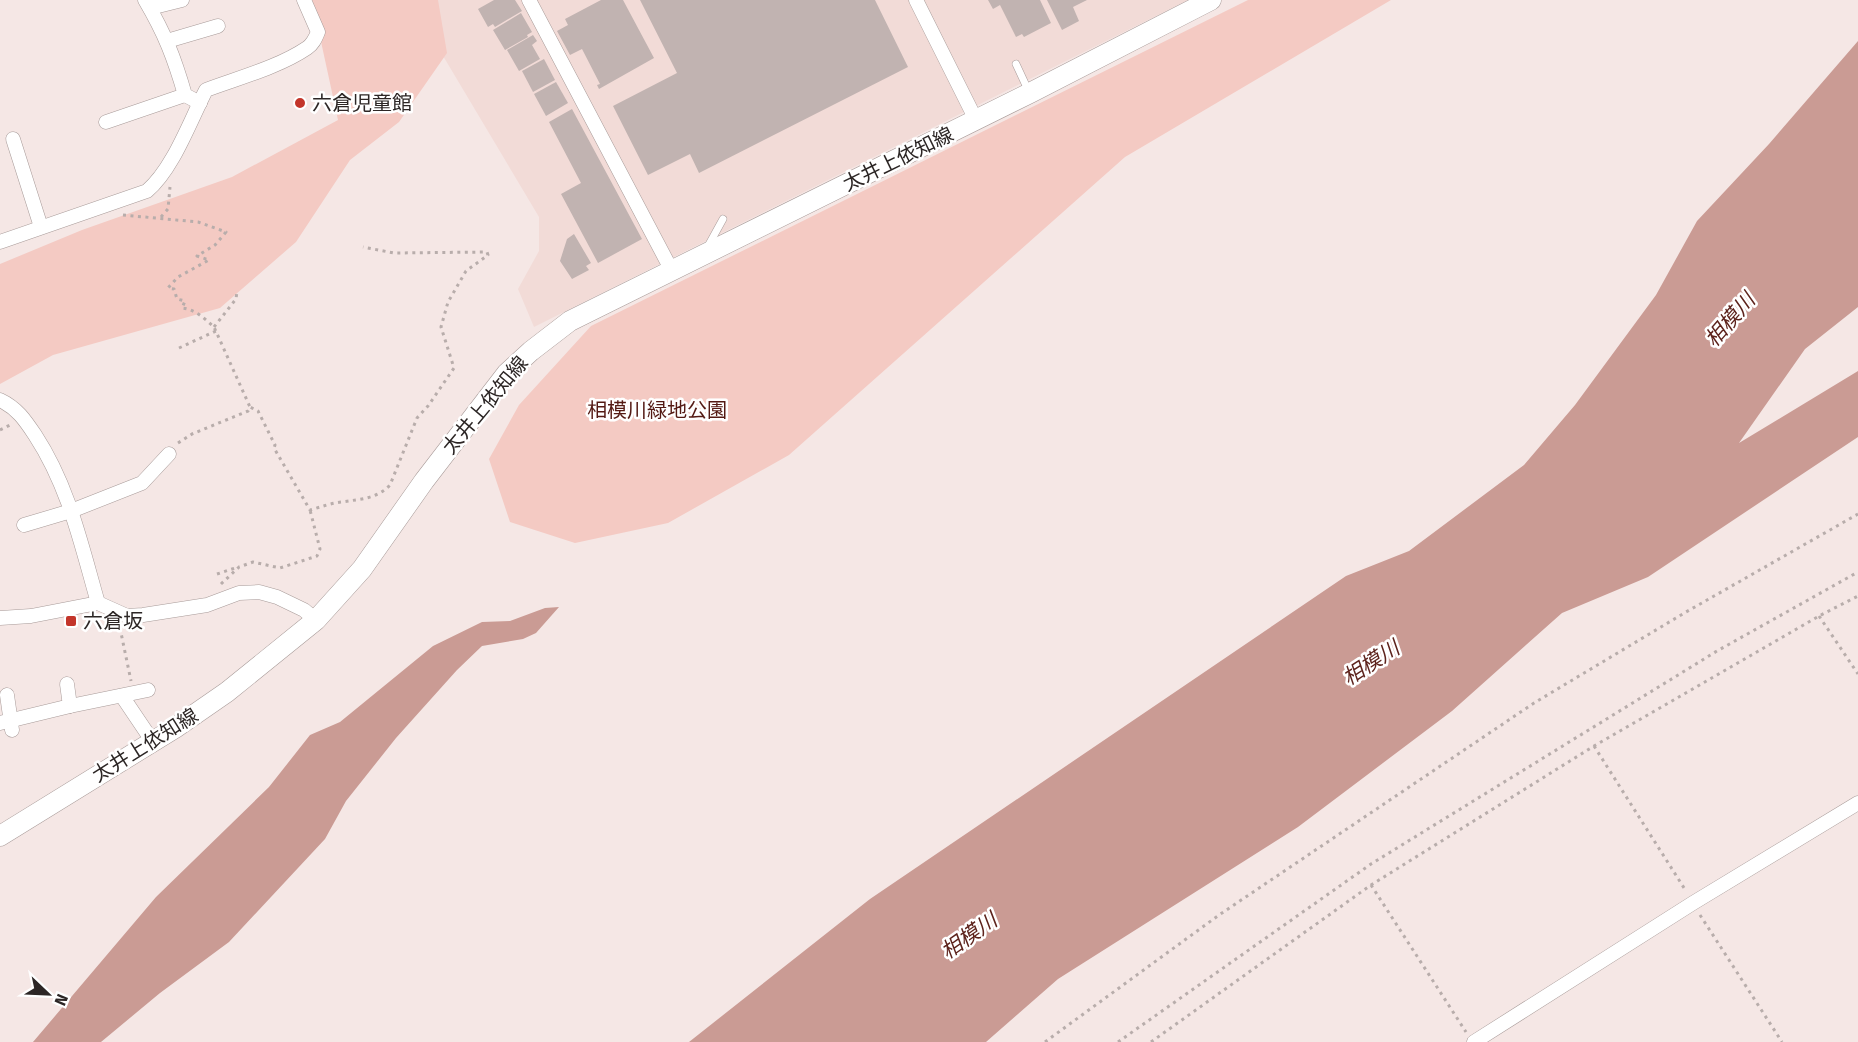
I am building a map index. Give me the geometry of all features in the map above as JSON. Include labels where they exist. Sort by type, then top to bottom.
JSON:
[{"type":"main road","name":"太井上依知線","points":[[0,836],[153,742],[227,692],[316,620],[362,569],[424,482],[507,373],[570,321],[1030,93],[1211,0]]},
{"type":"street","points":[[182,0],[147,4],[167,41],[185,95],[200,103]]},
{"type":"street","points":[[0,242],[147,191],[157,182],[185,134],[206,90],[272,65],[309,47],[314,41],[318,32],[304,0]]},
{"type":"street","points":[[529,0],[672,271]]},
{"type":"street","points":[[916,0],[976,120]]},
{"type":"street","points":[[167,41],[218,26]]},
{"type":"street","points":[[115,123],[185,95]]},
{"type":"street","points":[[20,146],[41,227]]},
{"type":"street","points":[[0,400],[13,406],[21,415],[48,456],[64,488],[98,603]]},
{"type":"street","points":[[24,525],[71,511],[142,483],[169,454]]},
{"type":"street","points":[[0,618],[31,616],[98,603],[127,616],[197,607],[239,593],[259,592],[277,597],[304,610],[316,620]]},
{"type":"street","points":[[67,684],[70,706]]},
{"type":"street","points":[[7,695],[8,725],[70,706],[148,690]]},
{"type":"street","points":[[128,694],[153,742]]},
{"type":"street","points":[[1470,1037],[1858,802]]},
{"type":"lane","points":[[1016,64],[1030,93]]},
{"type":"lane","points":[[707,254],[706,245],[723,219]]},
{"type":"path","points":[[97,208],[100,213],[104,214],[198,222],[226,232],[215,245],[197,256],[209,260],[178,278],[168,288],[174,289],[177,299],[185,301],[182,308],[187,308],[203,317],[215,329],[250,407],[258,411],[275,445],[274,448],[310,510],[320,549],[317,556],[280,568],[253,562],[217,574]]},
{"type":"path","points":[[310,510],[383,492],[393,478],[417,418],[454,368],[441,327],[448,302],[466,271],[488,255],[487,252],[394,253],[363,247]]},
{"type":"path","points":[[179,348],[215,329],[236,299],[237,291]]},
{"type":"path","points":[[169,454],[180,440],[248,411],[250,407]]},
{"type":"path","points":[[1045,1042],[1219,915],[1534,703],[1686,612],[1858,514]]},
{"type":"path","points":[[197,607],[199,602],[238,567]]},
{"type":"path","points":[[1118,1042],[1371,864],[1717,651],[1858,572]]},
{"type":"path","points":[[1151,1042],[1371,885],[1594,746],[1819,616],[1858,596]]},
{"type":"path","points":[[116,612],[128,694]]},
{"type":"path","points":[[1819,616],[1858,674]]},
{"type":"path","points":[[1371,885],[1470,1037]]},
{"type":"shaded area","points":[[417,0],[1188,0],[534,327],[518,289],[539,251],[539,217],[424,24]]},
{"type":"green space","points":[[312,0],[438,0],[447,53],[399,122],[350,160],[296,242],[220,308],[53,355],[0,384],[0,264],[82,230],[232,177],[338,120]]},
{"type":"green space","name":"相模川緑地公園","points":[[1248,0],[1391,0],[1125,157],[789,455],[668,523],[575,543],[510,522],[489,459],[519,405],[591,326]]},
{"type":"water","name":"相模川","points":[[1858,41],[1858,307],[1805,349],[1739,443],[1858,371],[1858,437],[1648,577],[1562,613],[1452,711],[1298,827],[1058,979],[986,1042],[689,1042],[870,899],[1346,576],[1409,551],[1524,465],[1575,405],[1656,295],[1697,221],[1769,144]]},
{"type":"water","points":[[559,607],[536,633],[523,639],[482,646],[457,670],[396,738],[346,801],[325,839],[229,942],[160,993],[101,1042],[33,1042],[156,897],[269,787],[310,735],[340,722],[433,646],[482,622],[510,621],[545,608]]},
{"type":"building","points":[[494,0],[515,0],[522,11],[495,27],[493,24],[488,27],[478,9]]},
{"type":"building","points":[[601,0],[623,0],[654,58],[599,89],[597,85],[600,84],[582,49],[570,55],[557,31],[568,25],[565,19]]},
{"type":"building","points":[[640,0],[875,0],[908,67],[699,173],[690,154],[648,175],[613,106],[677,73]]},
{"type":"building","points":[[988,0],[1040,0],[1051,23],[1024,37],[1022,34],[1016,37],[1000,5],[993,9]]},
{"type":"building","points":[[1047,0],[1087,0],[1073,7],[1079,21],[1062,30]]},
{"type":"building","points":[[521,13],[532,32],[527,35],[528,37],[505,50],[493,30]]},
{"type":"building","points":[[533,35],[537,41],[532,45],[540,59],[519,71],[507,50]]},
{"type":"building","points":[[544,59],[555,80],[533,92],[522,71]]},
{"type":"building","points":[[556,82],[568,103],[546,116],[534,94]]},
{"type":"building","points":[[572,109],[642,239],[598,263],[561,194],[581,183],[549,122]]},
{"type":"building","points":[[574,234],[591,263],[586,266],[589,270],[572,279],[560,261],[567,239]]},
{"type":"place","name":"六倉児童館","points":[[300,103]]},
{"type":"place","name":"六倉坂","points":[[71,621]]}]
